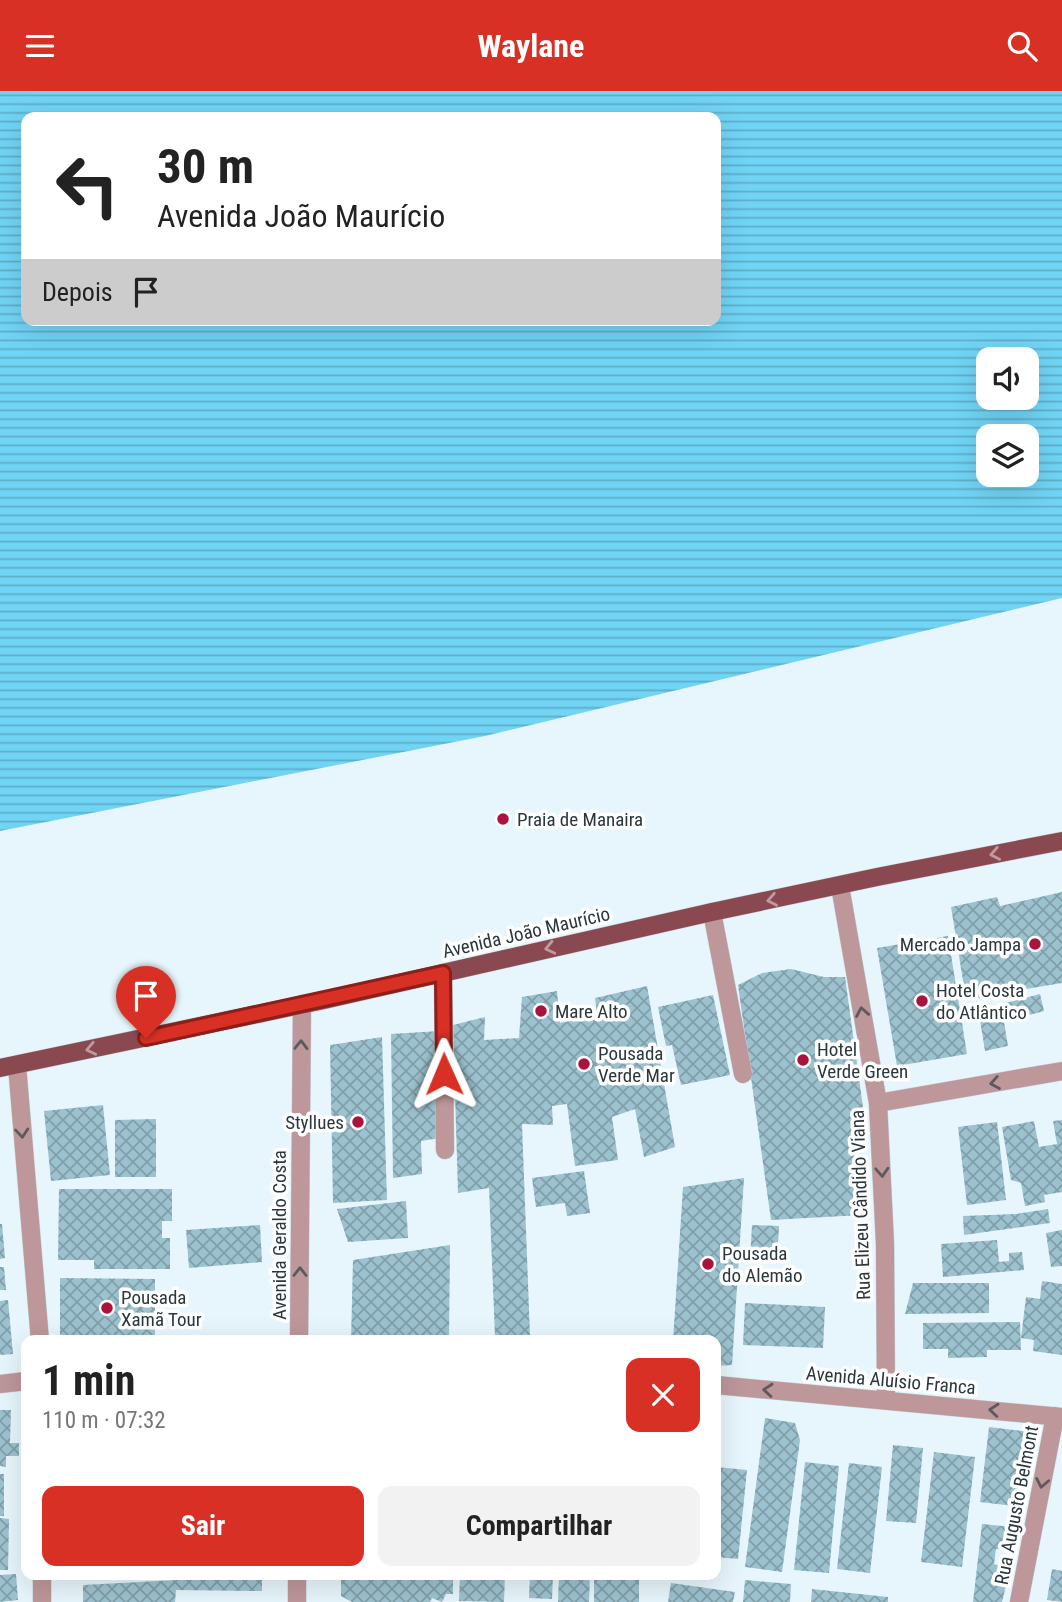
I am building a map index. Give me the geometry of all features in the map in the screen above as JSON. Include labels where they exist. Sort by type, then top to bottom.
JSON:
[{"type":"main road","name":"Avenida João Maurício","points":[[8,1067],[712,912],[1062,841]]},
{"type":"street","name":"Rua Elizeu Cândido Viana","points":[[839,886],[878,1103],[885,1244],[886,1400]]},
{"type":"street","points":[[712,912],[743,1074]]},
{"type":"street","points":[[443,973],[445,1150]]},
{"type":"street","name":"Avenida Geraldo Costa","points":[[299,1335],[302,1004]]},
{"type":"street","points":[[8,1067],[39,1335]]},
{"type":"street","points":[[878,1103],[1062,1071]]},
{"type":"street","points":[[0,1384],[21,1382]]},
{"type":"street","name":"Avenida Aluísio Franca","points":[[721,1385],[1058,1416]]},
{"type":"street","name":"Rua Augusto Belmont","points":[[1019,1602],[1058,1416]]},
{"type":"street","points":[[41,1602],[42,1580]]},
{"type":"street","points":[[297,1602],[298,1580]]},
{"type":"water","points":[[0,91],[1062,91],[1062,598],[485,736],[0,831]]},
{"type":"building","points":[[1062,892],[1062,983],[1020,990],[1021,995],[966,999],[951,907],[997,897],[1000,906]]},
{"type":"building","name":"Hotel Costa do Atlântico","points":[[948,936],[967,1054],[897,1066],[877,948]]},
{"type":"building","name":"Hotel Verde Green","points":[[791,969],[824,977],[845,977],[867,1136],[852,1138],[862,1215],[771,1220],[738,985],[762,973]]},
{"type":"building","points":[[647,986],[675,1147],[644,1157],[635,1109],[612,1117],[618,1160],[575,1166],[567,1104],[552,1106],[553,1125],[522,1124],[530,1335],[495,1335],[489,1188],[458,1193],[453,1025],[485,1017],[484,1040],[519,1038],[522,997],[557,991],[560,1023],[597,1013],[595,998]]},
{"type":"building","points":[[1040,994],[1044,1011],[1011,1020],[1006,1003]]},
{"type":"building","points":[[713,995],[730,1075],[681,1085],[672,1045],[666,1046],[658,1007]]},
{"type":"building","points":[[1003,1016],[1008,1046],[985,1051],[980,1020]]},
{"type":"building","points":[[439,1031],[440,1138],[421,1141],[422,1174],[393,1178],[391,1034]]},
{"type":"building","name":"Styllues","points":[[382,1037],[387,1200],[333,1203],[330,1045]]},
{"type":"building","points":[[103,1105],[110,1175],[51,1181],[44,1111]]},
{"type":"building","points":[[156,1119],[156,1177],[115,1177],[115,1120]]},
{"type":"building","points":[[1062,1120],[1062,1192],[1044,1195],[1045,1202],[1025,1206],[1021,1183],[1011,1180],[1002,1127],[1034,1121],[1039,1147],[1057,1144],[1053,1121]]},
{"type":"building","points":[[997,1122],[1006,1200],[967,1205],[958,1127]]},
{"type":"building","points":[[584,1171],[590,1213],[567,1216],[565,1203],[536,1207],[532,1178]]},
{"type":"building","name":"Pousada do Alemão","points":[[744,1178],[732,1365],[721,1366],[721,1335],[673,1335],[683,1187]]},
{"type":"building","points":[[59,1189],[172,1189],[172,1221],[162,1221],[162,1238],[170,1238],[170,1269],[94,1269],[94,1260],[58,1260]]},
{"type":"building","points":[[406,1201],[408,1238],[348,1242],[337,1209]]},
{"type":"building","points":[[1048,1209],[1050,1223],[964,1235],[963,1216],[1016,1214]]},
{"type":"building","points":[[0,1224],[5,1258],[0,1259]]},
{"type":"building","points":[[260,1225],[262,1262],[189,1268],[186,1230]]},
{"type":"building","points":[[752,1225],[779,1226],[777,1261],[750,1260]]},
{"type":"building","points":[[1062,1230],[1062,1266],[1051,1267],[1046,1233]]},
{"type":"building","points":[[997,1240],[999,1262],[1009,1261],[1009,1253],[1022,1252],[1024,1270],[943,1277],[941,1244]]},
{"type":"building","points":[[450,1245],[449,1335],[351,1335],[353,1260]]},
{"type":"building","points":[[0,1267],[4,1267],[6,1290],[0,1290]]},
{"type":"building","name":"Pousada Xamã Tour","points":[[60,1278],[155,1279],[155,1335],[60,1335]]},
{"type":"building","points":[[1042,1281],[1062,1284],[1062,1355],[1033,1351],[1034,1340],[1021,1338],[1026,1297],[1040,1299]]},
{"type":"building","points":[[913,1283],[989,1283],[989,1313],[905,1314]]},
{"type":"building","points":[[8,1300],[13,1354],[0,1355],[0,1301]]},
{"type":"building","points":[[745,1303],[825,1307],[823,1348],[743,1345]]},
{"type":"building","points":[[1020,1322],[1021,1350],[987,1350],[987,1357],[948,1358],[948,1349],[923,1349],[923,1323]]},
{"type":"building","points":[[0,1410],[11,1410],[10,1443],[19,1443],[19,1456],[6,1456],[6,1467],[0,1466]]},
{"type":"building","points":[[765,1418],[795,1423],[800,1440],[782,1572],[745,1567]]},
{"type":"building","points":[[989,1427],[1031,1432],[1022,1507],[980,1502]]},
{"type":"building","points":[[893,1445],[923,1448],[916,1523],[886,1521]]},
{"type":"building","points":[[934,1452],[975,1457],[962,1567],[921,1562]]},
{"type":"building","points":[[805,1462],[839,1466],[829,1573],[794,1570]]},
{"type":"building","points":[[849,1463],[882,1467],[870,1573],[837,1569]]},
{"type":"building","points":[[721,1467],[747,1470],[738,1559],[721,1557]]},
{"type":"building","points":[[0,1474],[4,1474],[4,1516],[0,1516]]},
{"type":"building","points":[[0,1518],[9,1519],[8,1570],[0,1570]]},
{"type":"building","points":[[982,1524],[1022,1528],[1015,1550],[996,1549],[994,1564],[1010,1569],[1002,1602],[973,1602]]},
{"type":"building","points":[[1052,1569],[1062,1571],[1062,1602],[1047,1600]]},
{"type":"building","points":[[16,1574],[18,1600],[0,1602],[0,1575]]},
{"type":"building","points":[[177,1580],[262,1580],[262,1591],[176,1590],[175,1602],[83,1602],[83,1585]]},
{"type":"building","points":[[341,1580],[453,1580],[453,1594],[446,1594],[442,1602],[432,1598],[430,1602],[352,1602],[341,1596]]},
{"type":"building","points":[[460,1580],[505,1580],[504,1602],[459,1601]]},
{"type":"building","points":[[530,1580],[553,1580],[552,1599],[529,1598]]},
{"type":"building","points":[[559,1580],[590,1580],[589,1602],[558,1602]]},
{"type":"building","points":[[594,1580],[639,1580],[639,1602],[594,1602]]},
{"type":"building","points":[[745,1580],[791,1584],[790,1602],[743,1602]]},
{"type":"building","points":[[671,1583],[735,1592],[733,1602],[668,1602]]},
{"type":"building","points":[[812,1589],[888,1597],[888,1602],[811,1602]]},
{"type":"place","name":"Praia de Manaira","points":[[503,819]]},
{"type":"place","name":"Mercado Jampa","points":[[1035,944]]},
{"type":"place","name":"Hotel Costa do Atlântico","points":[[922,1001]]},
{"type":"place","name":"Mare Alto","points":[[541,1011]]},
{"type":"place","name":"Hotel Verde Green","points":[[803,1060]]},
{"type":"place","name":"Pousada Verde Mar","points":[[584,1064]]},
{"type":"place","name":"Styllues","points":[[358,1122]]},
{"type":"place","name":"Pousada do Alemão","points":[[708,1264]]},
{"type":"place","name":"Pousada Xamã Tour","points":[[107,1308]]},
{"type":"route","points":[[146,1038],[443,973],[444,1074]]}]
